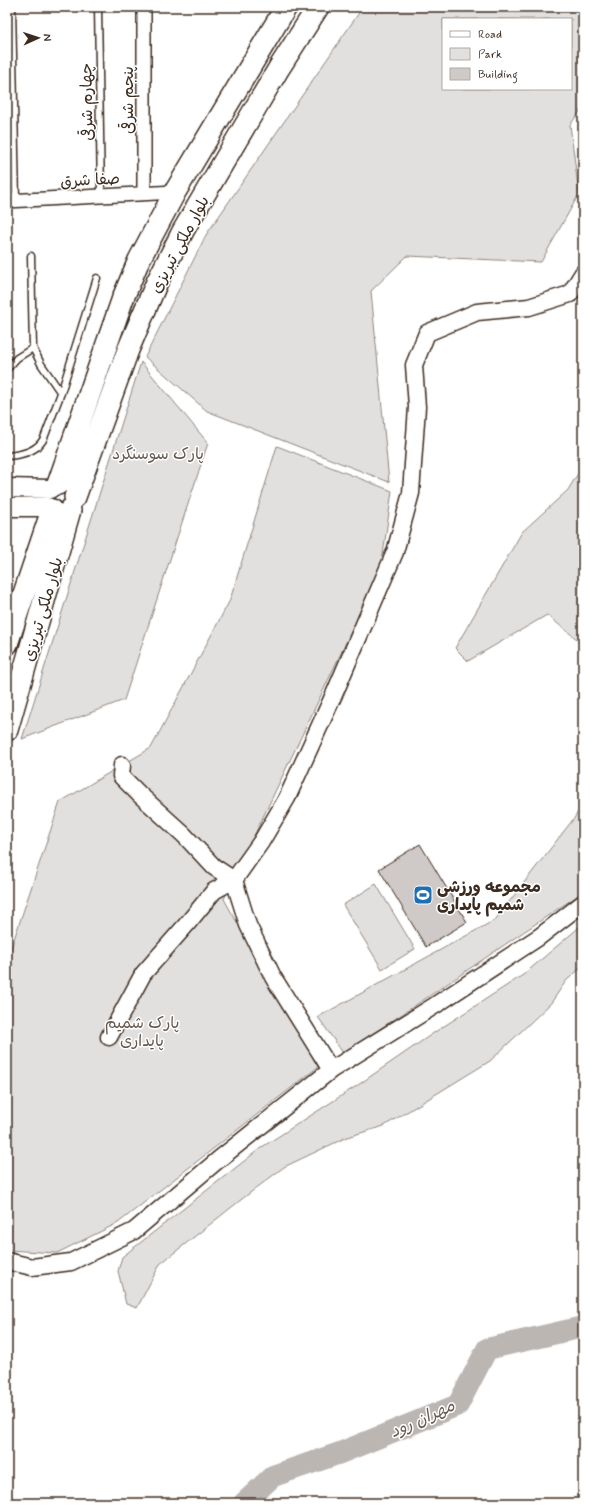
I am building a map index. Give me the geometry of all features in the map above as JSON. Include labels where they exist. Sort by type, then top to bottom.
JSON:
[{"type":"main road","name":"بلوار ملکى تبریزى","points":[[7,644],[59,499],[123,298],[139,260],[175,192],[286,7]]},
{"type":"main road","name":"بلوار ملکى تبریزى","points":[[7,730],[59,499],[128,350],[157,282],[183,231],[279,68],[318,7]]},
{"type":"main road","points":[[7,488],[59,499]]},
{"type":"main road","points":[[7,506],[59,499]]},
{"type":"street","name":"پنجم شرقی","points":[[144,7],[144,193]]},
{"type":"street","name":"صفا شرق","points":[[11,201],[175,192]]},
{"type":"street","points":[[109,1037],[143,974],[214,891],[234,880],[261,842],[287,798],[336,690],[395,552],[411,493],[417,407],[414,365],[427,333],[477,312],[528,307],[570,294],[583,273]]},
{"type":"street","points":[[122,765],[121,776],[184,835],[214,868],[234,880],[248,925],[273,976],[331,1070]]},
{"type":"street","points":[[7,1261],[32,1266],[71,1262],[134,1231],[218,1160],[331,1070],[539,938],[583,903]]},
{"type":"lane","points":[[11,201],[12,7]]},
{"type":"lane","name":"چهارم شرقی","points":[[98,7],[100,196]]},
{"type":"lane","points":[[31,256],[33,348],[41,364],[61,393]]},
{"type":"lane","points":[[7,456],[23,453],[41,443],[61,393],[97,278]]},
{"type":"lane","points":[[7,369],[17,358],[33,348]]},
{"type":"green space","points":[[363,7],[583,7],[583,107],[570,125],[579,194],[541,262],[407,256],[371,291],[389,482],[207,411],[145,357],[206,235]]},
{"type":"green space","name":"پارک سوسنگرد","points":[[141,362],[208,443],[124,700],[22,739]]},
{"type":"green space","name":"پارک شمیم پایداری","points":[[277,446],[392,491],[381,569],[224,899],[318,1067],[118,1223],[57,1253],[7,1250],[7,960],[60,802],[151,748],[230,600]]},
{"type":"green space","points":[[583,465],[583,644],[547,615],[468,661],[455,648],[522,532],[568,490]]},
{"type":"green space","points":[[583,802],[583,892],[343,1053],[318,1017],[495,920],[575,817]]},
{"type":"green space","points":[[376,884],[415,949],[382,969],[343,905]]},
{"type":"green space","points":[[583,924],[583,966],[566,981],[551,1003],[490,1061],[384,1126],[347,1137],[284,1167],[160,1264],[137,1308],[126,1304],[118,1271],[122,1257],[262,1147],[523,975]]},
{"type":"building","name":"مجموعه ورزشی شمیم پایداری","points":[[420,844],[467,922],[426,947],[379,869]]},
{"type":"waterway","name":"مهران رود","points":[[244,1503],[273,1476],[340,1453],[458,1405],[487,1349],[583,1327]]},
{"type":"place","name":"مجموعه ورزشی شمیم پایداری","points":[[423,895]]}]
